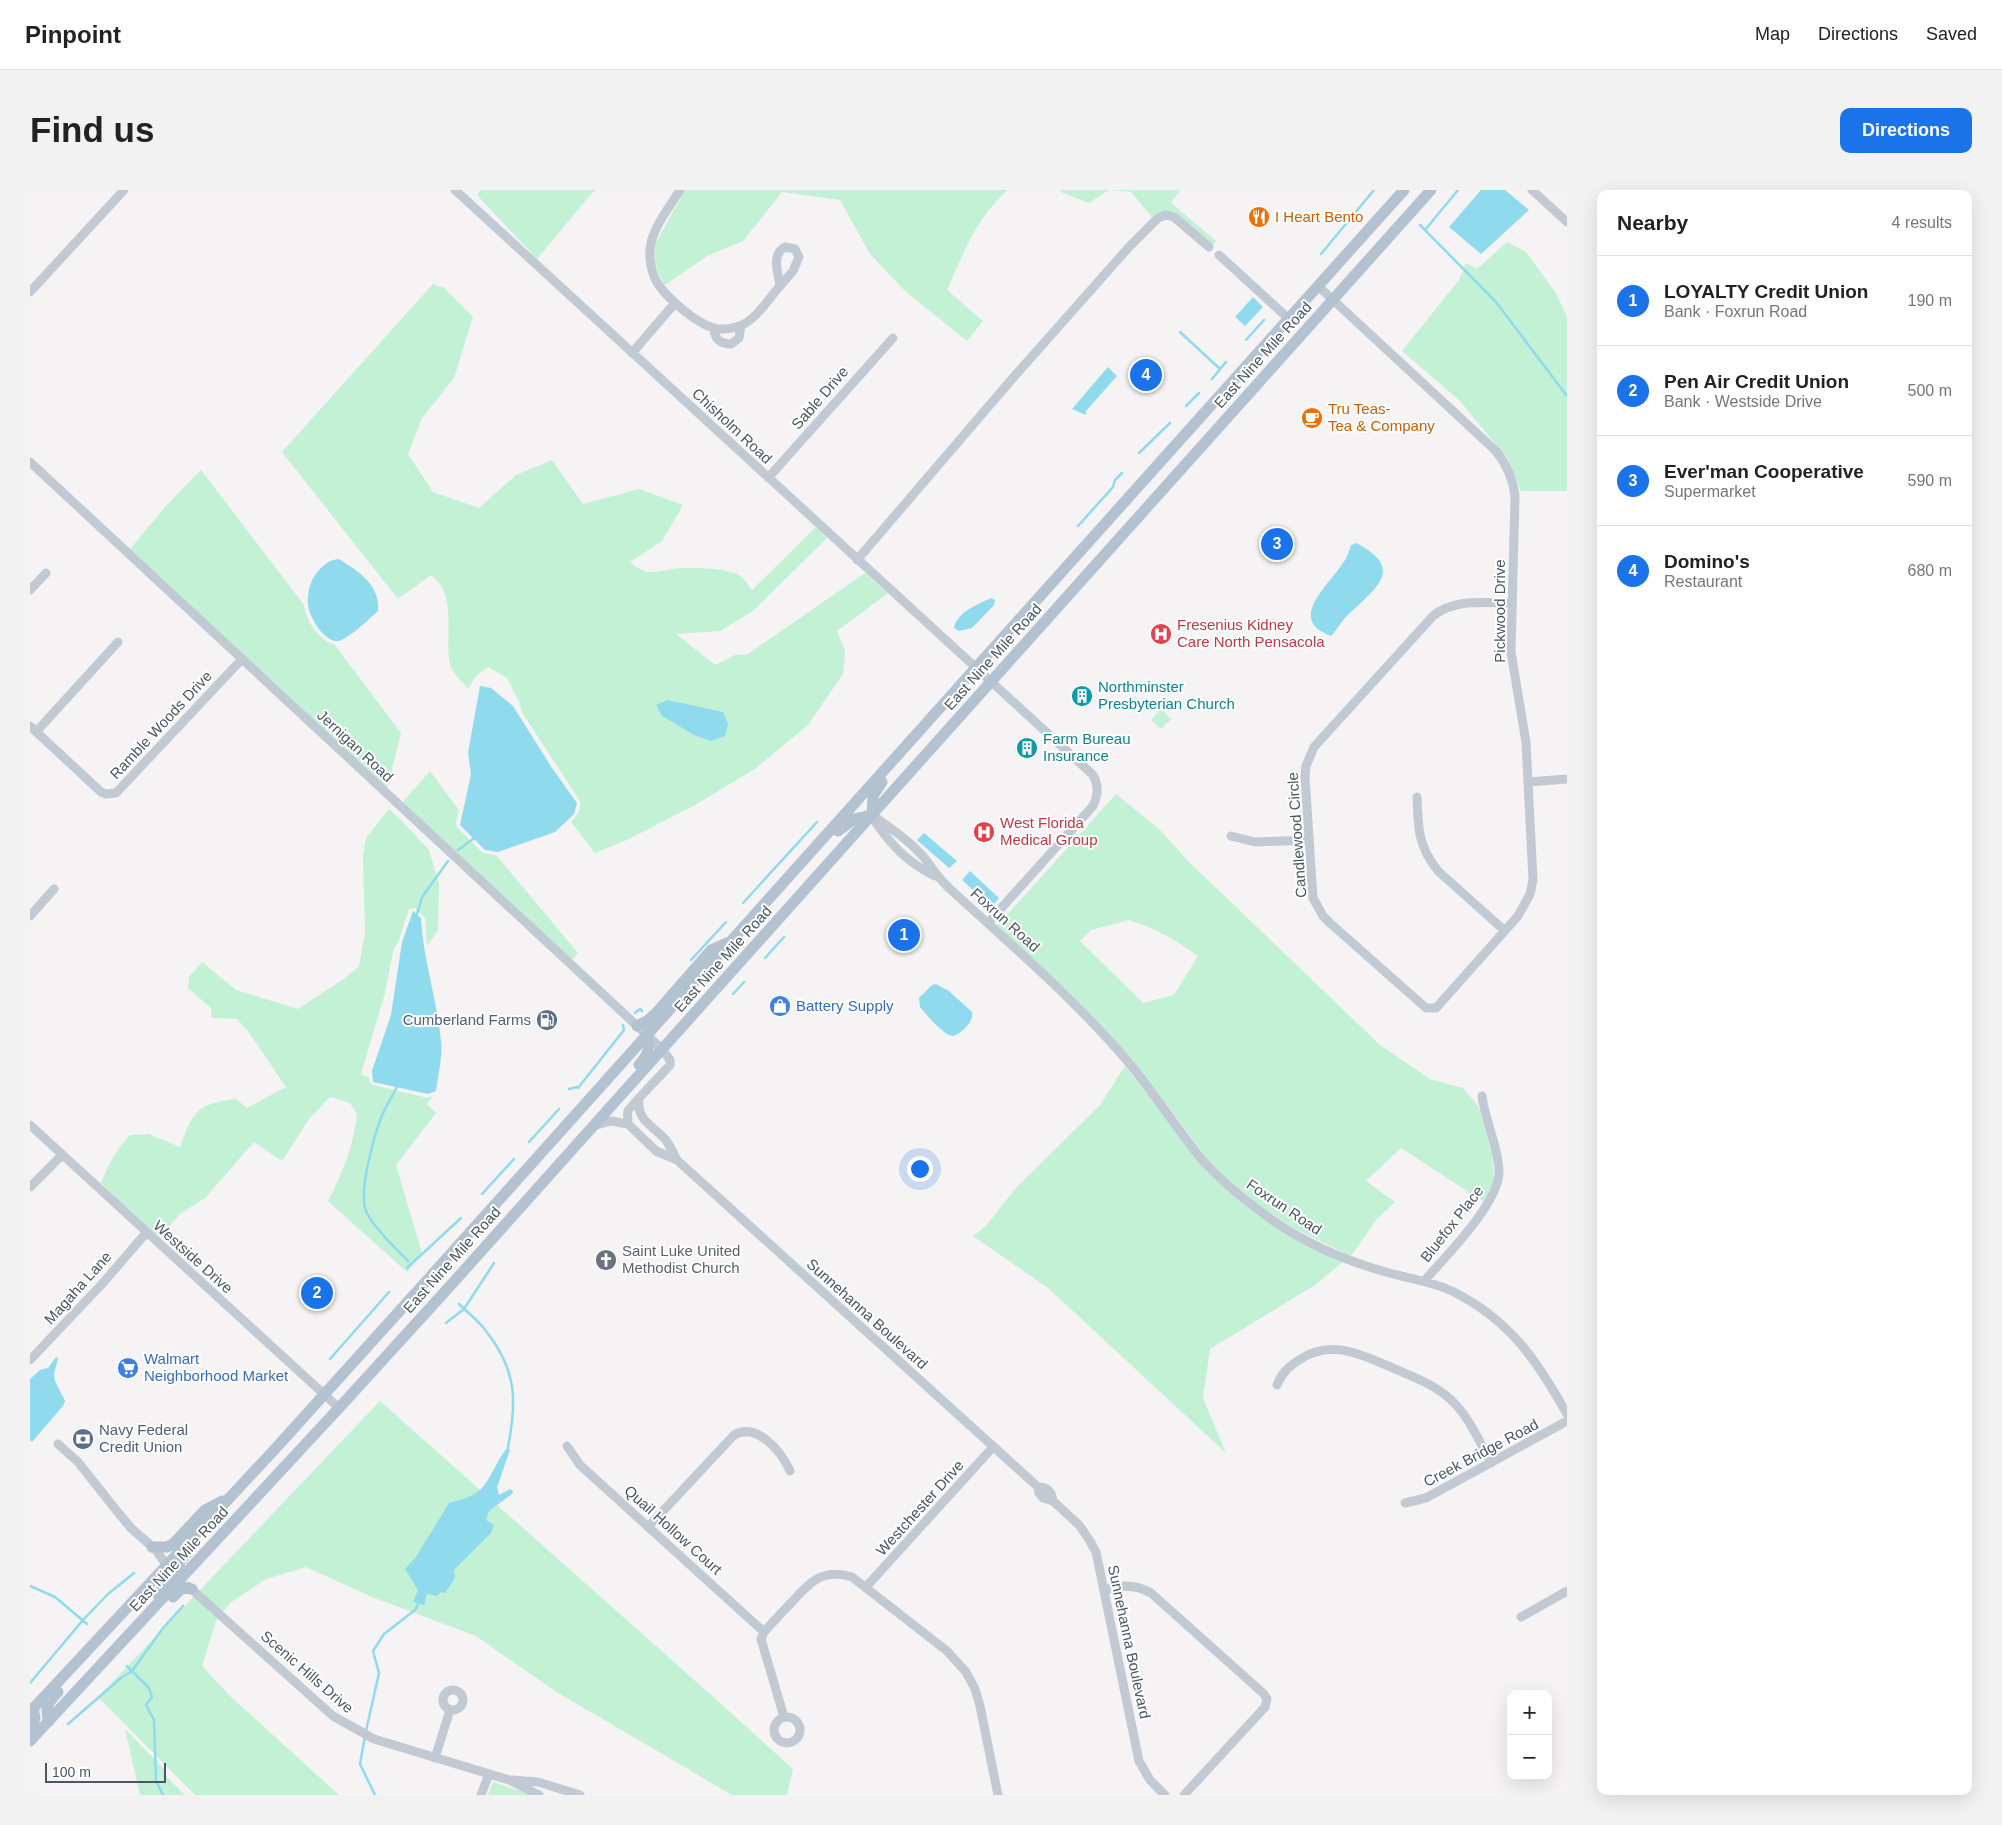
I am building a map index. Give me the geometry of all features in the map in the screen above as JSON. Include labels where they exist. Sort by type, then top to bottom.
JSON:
[{"type":"main road","name":"East Nine Mile Road","points":[[31,1709],[324,1395],[648,1036],[1404,190]]},
{"type":"main road","name":"East Nine Mile Road","points":[[30,1741],[339,1408],[1431,190]]},
{"type":"main road","points":[[1357,272],[1376,261],[1440,190]]},
{"type":"main road","points":[[746,926],[843,826],[854,819],[872,815],[873,796],[878,786],[948,708],[954,692]]},
{"type":"main road","points":[[637,1026],[646,1022],[656,1013],[711,950],[732,940]]},
{"type":"main road","points":[[537,1188],[546,1168],[644,1059],[650,1046],[648,1036]]},
{"type":"main road","points":[[181,1579],[179,1563],[184,1556],[291,1439],[308,1412]]},
{"type":"main road","points":[[152,1547],[167,1548],[205,1510],[232,1495]]},
{"type":"main road","points":[[68,1700],[79,1679],[166,1584],[170,1577],[166,1566]]},
{"type":"main road","points":[[86,1681],[121,1654],[182,1588],[192,1589]]},
{"type":"main road","points":[[49,1721],[46,1711],[47,1705],[103,1644],[111,1625]]},
{"type":"main road","points":[[30,1732],[35,1718],[31,1709]]},
{"type":"street","points":[[30,292],[124,190]]},
{"type":"street","name":"Chisholm Road","points":[[455,190],[1093,775],[1098,793],[1093,806],[988,923]]},
{"type":"street","points":[[680,190],[651,242],[650,253],[653,273],[664,293],[695,318],[714,328],[724,329],[741,326],[756,314],[780,286]]},
{"type":"street","points":[[1532,190],[1567,222]]},
{"type":"street","points":[[857,560],[1128,247],[1158,218],[1166,215],[1174,216],[1209,247]]},
{"type":"street","points":[[1219,256],[1289,319]]},
{"type":"street","name":"Pickwood Drive","points":[[1318,286],[1496,451],[1504,461],[1514,484],[1511,652],[1526,742],[1533,880],[1531,890],[1518,916],[1436,1008],[1431,1009]]},
{"type":"street","points":[[632,353],[676,303]]},
{"type":"street","points":[[714,328],[716,338],[720,342],[731,344],[740,338],[741,326]]},
{"type":"street","name":"Sable Drive","points":[[768,478],[893,338]]},
{"type":"street","name":"Jernigan Road","points":[[30,462],[662,1049]]},
{"type":"street","points":[[30,590],[46,573]]},
{"type":"street","name":"Candlewood Circle","points":[[1431,1009],[1426,1008],[1323,916],[1313,898],[1305,777],[1306,766],[1314,747],[1433,616],[1441,610],[1458,604],[1511,603]]},
{"type":"street","points":[[33,729],[118,642]]},
{"type":"street","name":"Ramble Woods Drive","points":[[33,729],[101,792],[106,794],[116,793],[242,658]]},
{"type":"street","points":[[1529,782],[1567,779]]},
{"type":"street","points":[[1417,797],[1420,838],[1429,860],[1438,871],[1504,930]]},
{"type":"street","name":"Foxrun Road","points":[[872,815],[887,838],[915,866],[937,876],[1083,1012],[1123,1056],[1204,1162],[1244,1199],[1293,1233],[1324,1249],[1388,1273],[1425,1280],[1454,1292],[1482,1309],[1511,1333],[1536,1362],[1567,1414]]},
{"type":"street","points":[[1231,836],[1255,842],[1309,840]]},
{"type":"street","points":[[30,916],[54,889]]},
{"type":"street","points":[[592,1126],[611,1120],[628,1124],[630,1107],[639,1101],[670,1066],[670,1060],[662,1049]]},
{"type":"street","name":"Bluefox Place","points":[[1425,1280],[1487,1207],[1495,1193],[1499,1171],[1484,1113],[1482,1096]]},
{"type":"street","name":"Sunnehanna Boulevard","points":[[639,1101],[637,1108],[640,1116],[664,1139],[677,1160],[1038,1487],[1046,1488],[1050,1491],[1053,1502],[1079,1525],[1096,1552],[1141,1766],[1150,1780],[1165,1795]]},
{"type":"street","name":"Sunnehanna Boulevard","points":[[628,1124],[656,1150],[677,1160]]},
{"type":"street","name":"Westside Drive","points":[[30,1125],[339,1408]]},
{"type":"street","points":[[30,1187],[62,1155]]},
{"type":"street","name":"Magaha Lane","points":[[30,1360],[102,1284],[146,1233]]},
{"type":"street","points":[[1277,1385],[1281,1374],[1306,1355],[1320,1350],[1335,1349],[1354,1352],[1427,1383],[1443,1393],[1469,1421],[1491,1463]]},
{"type":"street","name":"Creek Bridge Road","points":[[1405,1503],[1426,1498],[1567,1421]]},
{"type":"street","points":[[648,1527],[734,1434],[739,1432],[746,1430],[758,1434],[780,1453],[790,1471]]},
{"type":"street","name":"Scenic Hills Drive","points":[[58,1444],[78,1462],[131,1528],[152,1547],[166,1566],[333,1716],[374,1739],[509,1780],[539,1795]]},
{"type":"street","name":"Quail Hollow Court","points":[[567,1446],[580,1465],[764,1632]]},
{"type":"street","name":"Westchester Drive","points":[[866,1586],[993,1447]]},
{"type":"street","points":[[784,1717],[761,1639],[764,1632],[808,1584],[817,1578],[844,1574],[866,1586],[946,1651],[966,1672],[980,1706],[998,1795]]},
{"type":"street","points":[[1104,1590],[1111,1587],[1128,1585],[1151,1593],[1264,1694],[1267,1699],[1265,1707],[1184,1795]]},
{"type":"street","points":[[1521,1617],[1566,1594]]},
{"type":"street","points":[[31,1709],[49,1721]]},
{"type":"street","points":[[436,1758],[450,1710]]},
{"type":"street","points":[[481,1795],[489,1774]]},
{"type":"street","name":"Scenic Hills Drive","points":[[509,1780],[538,1782],[580,1795]]},
{"type":"green space","points":[[481,190],[596,190],[537,259],[477,195]]},
{"type":"green space","points":[[685,190],[1008,190],[997,200],[979,224],[965,249],[947,290],[983,321],[967,341],[904,290],[870,254],[840,200],[782,192],[743,241],[707,256],[665,285],[656,266],[654,256],[655,244]]},
{"type":"green space","points":[[1060,190],[1109,190],[1089,203],[1063,193]]},
{"type":"green space","points":[[1109,190],[1180,190],[1171,203],[1216,241],[1213,245],[1174,212],[1164,211],[1152,217],[1131,192]]},
{"type":"green space","points":[[1507,242],[1526,252],[1555,292],[1567,316],[1567,491],[1521,491],[1508,459],[1459,400],[1402,351],[1459,280],[1466,263],[1477,269]]},
{"type":"green space","points":[[433,284],[444,288],[473,317],[454,378],[422,418],[408,454],[433,492],[479,508],[516,475],[552,460],[583,504],[639,489],[683,505],[662,541],[630,562],[636,566],[650,572],[689,568],[709,568],[728,571],[742,577],[752,590],[816,527],[827,538],[753,611],[720,631],[676,634],[715,665],[735,655],[748,654],[865,573],[888,593],[837,631],[845,651],[843,674],[808,725],[756,768],[695,805],[629,839],[595,853],[571,822],[577,815],[580,801],[521,711],[520,704],[507,678],[488,667],[477,675],[468,689],[453,670],[450,664],[449,653],[447,604],[445,593],[439,583],[431,575],[398,599],[282,452]]},
{"type":"green space","points":[[201,470],[304,605],[307,617],[314,629],[323,639],[334,644],[401,733],[387,789],[130,549],[167,505]]},
{"type":"green space","points":[[1161,709],[1171,719],[1161,729],[1151,720]]},
{"type":"green space","points":[[430,771],[459,810],[457,827],[483,853],[496,855],[578,953],[571,961],[402,803]]},
{"type":"green space","points":[[1116,794],[1160,830],[1189,862],[1380,1045],[1430,1079],[1463,1088],[1478,1106],[1492,1154],[1494,1181],[1484,1202],[1401,1148],[1366,1181],[1395,1202],[1377,1219],[1351,1256],[1295,1229],[1261,1207],[1228,1180],[1207,1159],[1156,1090],[1086,1010],[997,926]],"holes":[[[1129,920],[1165,935],[1198,956],[1174,995],[1143,1003],[1080,941],[1091,930]]]},
{"type":"green space","points":[[389,809],[429,850],[439,884],[438,930],[427,946],[425,918],[415,908],[409,909],[399,940],[393,951],[385,993],[361,1074],[369,1078],[373,1085],[428,1098],[433,1096],[427,1104],[436,1113],[396,1165],[422,1253],[407,1272],[328,1201],[347,1159],[357,1114],[350,1103],[330,1097],[309,1119],[282,1161],[254,1142],[205,1198],[180,1214],[158,1239],[101,1183],[113,1158],[130,1135],[149,1134],[180,1147],[193,1117],[205,1107],[236,1099],[247,1108],[286,1087],[248,1031],[237,1019],[212,1018],[211,1008],[188,988],[189,977],[202,962],[236,990],[298,1009],[345,978],[359,966],[365,932],[363,855],[366,838]]},
{"type":"green space","points":[[1125,1066],[1222,1185],[1256,1214],[1291,1237],[1343,1262],[1315,1285],[1210,1349],[1203,1398],[1226,1453],[1048,1288],[973,1236],[986,1226],[1015,1189],[1100,1105]]},
{"type":"green space","points":[[380,1401],[793,1769],[787,1795],[732,1795],[555,1691],[476,1636],[372,1597],[306,1567],[266,1579],[230,1603],[216,1621],[202,1666],[230,1696],[339,1795],[195,1795],[98,1697]]},
{"type":"green space","points":[[125,1729],[165,1770],[165,1775],[185,1795],[140,1795]]},
{"type":"green space","points":[[493,1782],[532,1795],[488,1795]]},
{"type":"water","points":[[1481,190],[1505,190],[1529,210],[1481,254],[1449,227]]},
{"type":"water","points":[[1253,297],[1263,307],[1245,326],[1235,317]]},
{"type":"water","points":[[1108,367],[1117,376],[1086,411],[1086,415],[1072,409]]},
{"type":"water","points":[[1356,543],[1372,553],[1380,562],[1383,571],[1374,589],[1345,618],[1331,636],[1318,629],[1312,621],[1311,612],[1314,602],[1344,561],[1351,545]]},
{"type":"water","points":[[339,559],[361,574],[372,586],[376,593],[378,611],[343,639],[333,641],[318,628],[311,616],[308,600],[310,584],[318,571],[329,562]]},
{"type":"water","points":[[991,598],[995,600],[994,605],[972,628],[959,631],[954,628],[959,617],[974,606]]},
{"type":"water","points":[[480,686],[491,688],[513,706],[552,768],[577,803],[574,814],[555,832],[498,852],[485,850],[460,825],[471,774],[468,753]]},
{"type":"water","points":[[668,700],[723,712],[728,724],[725,736],[711,741],[694,735],[662,716],[656,705]]},
{"type":"water","points":[[924,833],[957,861],[949,868],[917,840]]},
{"type":"water","points":[[970,871],[999,898],[992,907],[962,880]]},
{"type":"water","points":[[413,911],[421,918],[424,949],[441,1041],[441,1059],[436,1091],[428,1094],[373,1082],[372,1071],[391,1015],[402,942]]},
{"type":"water","points":[[936,984],[949,991],[972,1012],[969,1024],[954,1036],[940,1029],[920,1007],[919,998],[932,985]]},
{"type":"water","points":[[56,1357],[58,1358],[54,1374],[55,1381],[65,1401],[63,1406],[32,1442],[30,1440],[30,1379],[40,1370],[48,1368]]},
{"type":"water","points":[[508,1447],[510,1450],[497,1487],[499,1495],[510,1489],[513,1491],[512,1494],[489,1511],[486,1520],[494,1525],[491,1533],[454,1570],[455,1578],[445,1593],[441,1592],[437,1596],[427,1594],[424,1605],[413,1602],[418,1590],[405,1569],[416,1557],[449,1503],[471,1496],[479,1491],[489,1479]]},
{"type":"waterway","points":[[1321,254],[1374,190]]},
{"type":"waterway","points":[[1425,230],[1458,190]]},
{"type":"waterway","points":[[1420,225],[1496,302],[1567,396]]},
{"type":"waterway","points":[[1246,340],[1264,320]]},
{"type":"waterway","points":[[1180,332],[1220,369]]},
{"type":"waterway","points":[[1212,379],[1226,362]]},
{"type":"waterway","points":[[1186,406],[1199,393]]},
{"type":"waterway","points":[[1139,453],[1170,423]]},
{"type":"waterway","points":[[1078,526],[1113,487],[1115,480],[1122,473]]},
{"type":"waterway","points":[[743,903],[817,822]]},
{"type":"waterway","points":[[458,850],[473,839]]},
{"type":"waterway","points":[[417,914],[422,897],[448,861]]},
{"type":"waterway","points":[[691,960],[726,922]]},
{"type":"waterway","points":[[765,958],[784,937]]},
{"type":"waterway","points":[[733,994],[744,982]]},
{"type":"waterway","points":[[635,1013],[640,1009],[642,1011]]},
{"type":"waterway","points":[[578,1088],[624,1030],[623,1025]]},
{"type":"waterway","points":[[397,1087],[384,1111],[376,1132],[366,1176],[364,1202],[366,1211],[373,1223],[408,1261]]},
{"type":"waterway","points":[[569,1089],[577,1087]]},
{"type":"waterway","points":[[529,1142],[559,1109]]},
{"type":"waterway","points":[[482,1194],[514,1159]]},
{"type":"waterway","points":[[407,1268],[461,1218]]},
{"type":"waterway","points":[[446,1323],[464,1309],[494,1263]]},
{"type":"waterway","points":[[330,1359],[389,1292]]},
{"type":"waterway","points":[[459,1304],[486,1331],[504,1359],[509,1373],[512,1386],[513,1415],[508,1447]]},
{"type":"waterway","points":[[30,1683],[83,1620],[108,1594],[134,1573]]},
{"type":"waterway","points":[[30,1586],[55,1597],[87,1624]]},
{"type":"waterway","points":[[366,1731],[379,1673],[373,1651],[384,1634],[415,1610],[418,1604]]},
{"type":"waterway","points":[[68,1724],[121,1678],[132,1671],[163,1628],[183,1606]]},
{"type":"waterway","points":[[127,1666],[149,1688],[152,1697],[146,1705],[154,1720],[156,1781],[163,1795]]},
{"type":"waterway","points":[[365,1736],[360,1764],[375,1795]]},
{"type":"place","name":"I Heart Bento","points":[[1259,217]]},
{"type":"place","name":"Domino's","points":[[1146,375]]},
{"type":"place","name":"Tru Teas- Tea & Company","points":[[1312,418]]},
{"type":"place","name":"Ever'man Cooperative","points":[[1277,544]]},
{"type":"place","name":"Fresenius Kidney Care North Pensacola","points":[[1161,634]]},
{"type":"place","name":"Northminster Presbyterian Church","points":[[1082,696]]},
{"type":"place","name":"Farm Bureau Insurance","points":[[1027,748]]},
{"type":"place","name":"West Florida Medical Group","points":[[984,832]]},
{"type":"place","name":"LOYALTY Credit Union","points":[[904,935]]},
{"type":"place","name":"Battery Supply","points":[[780,1006]]},
{"type":"place","name":"Cumberland Farms","points":[[547,1020]]},
{"type":"place","name":"Saint Luke United Methodist Church","points":[[606,1260]]},
{"type":"place","name":"Pen Air Credit Union","points":[[317,1293]]},
{"type":"place","name":"Walmart Neighborhood Market","points":[[128,1368]]},
{"type":"place","name":"Navy Federal Credit Union","points":[[83,1439]]}]
